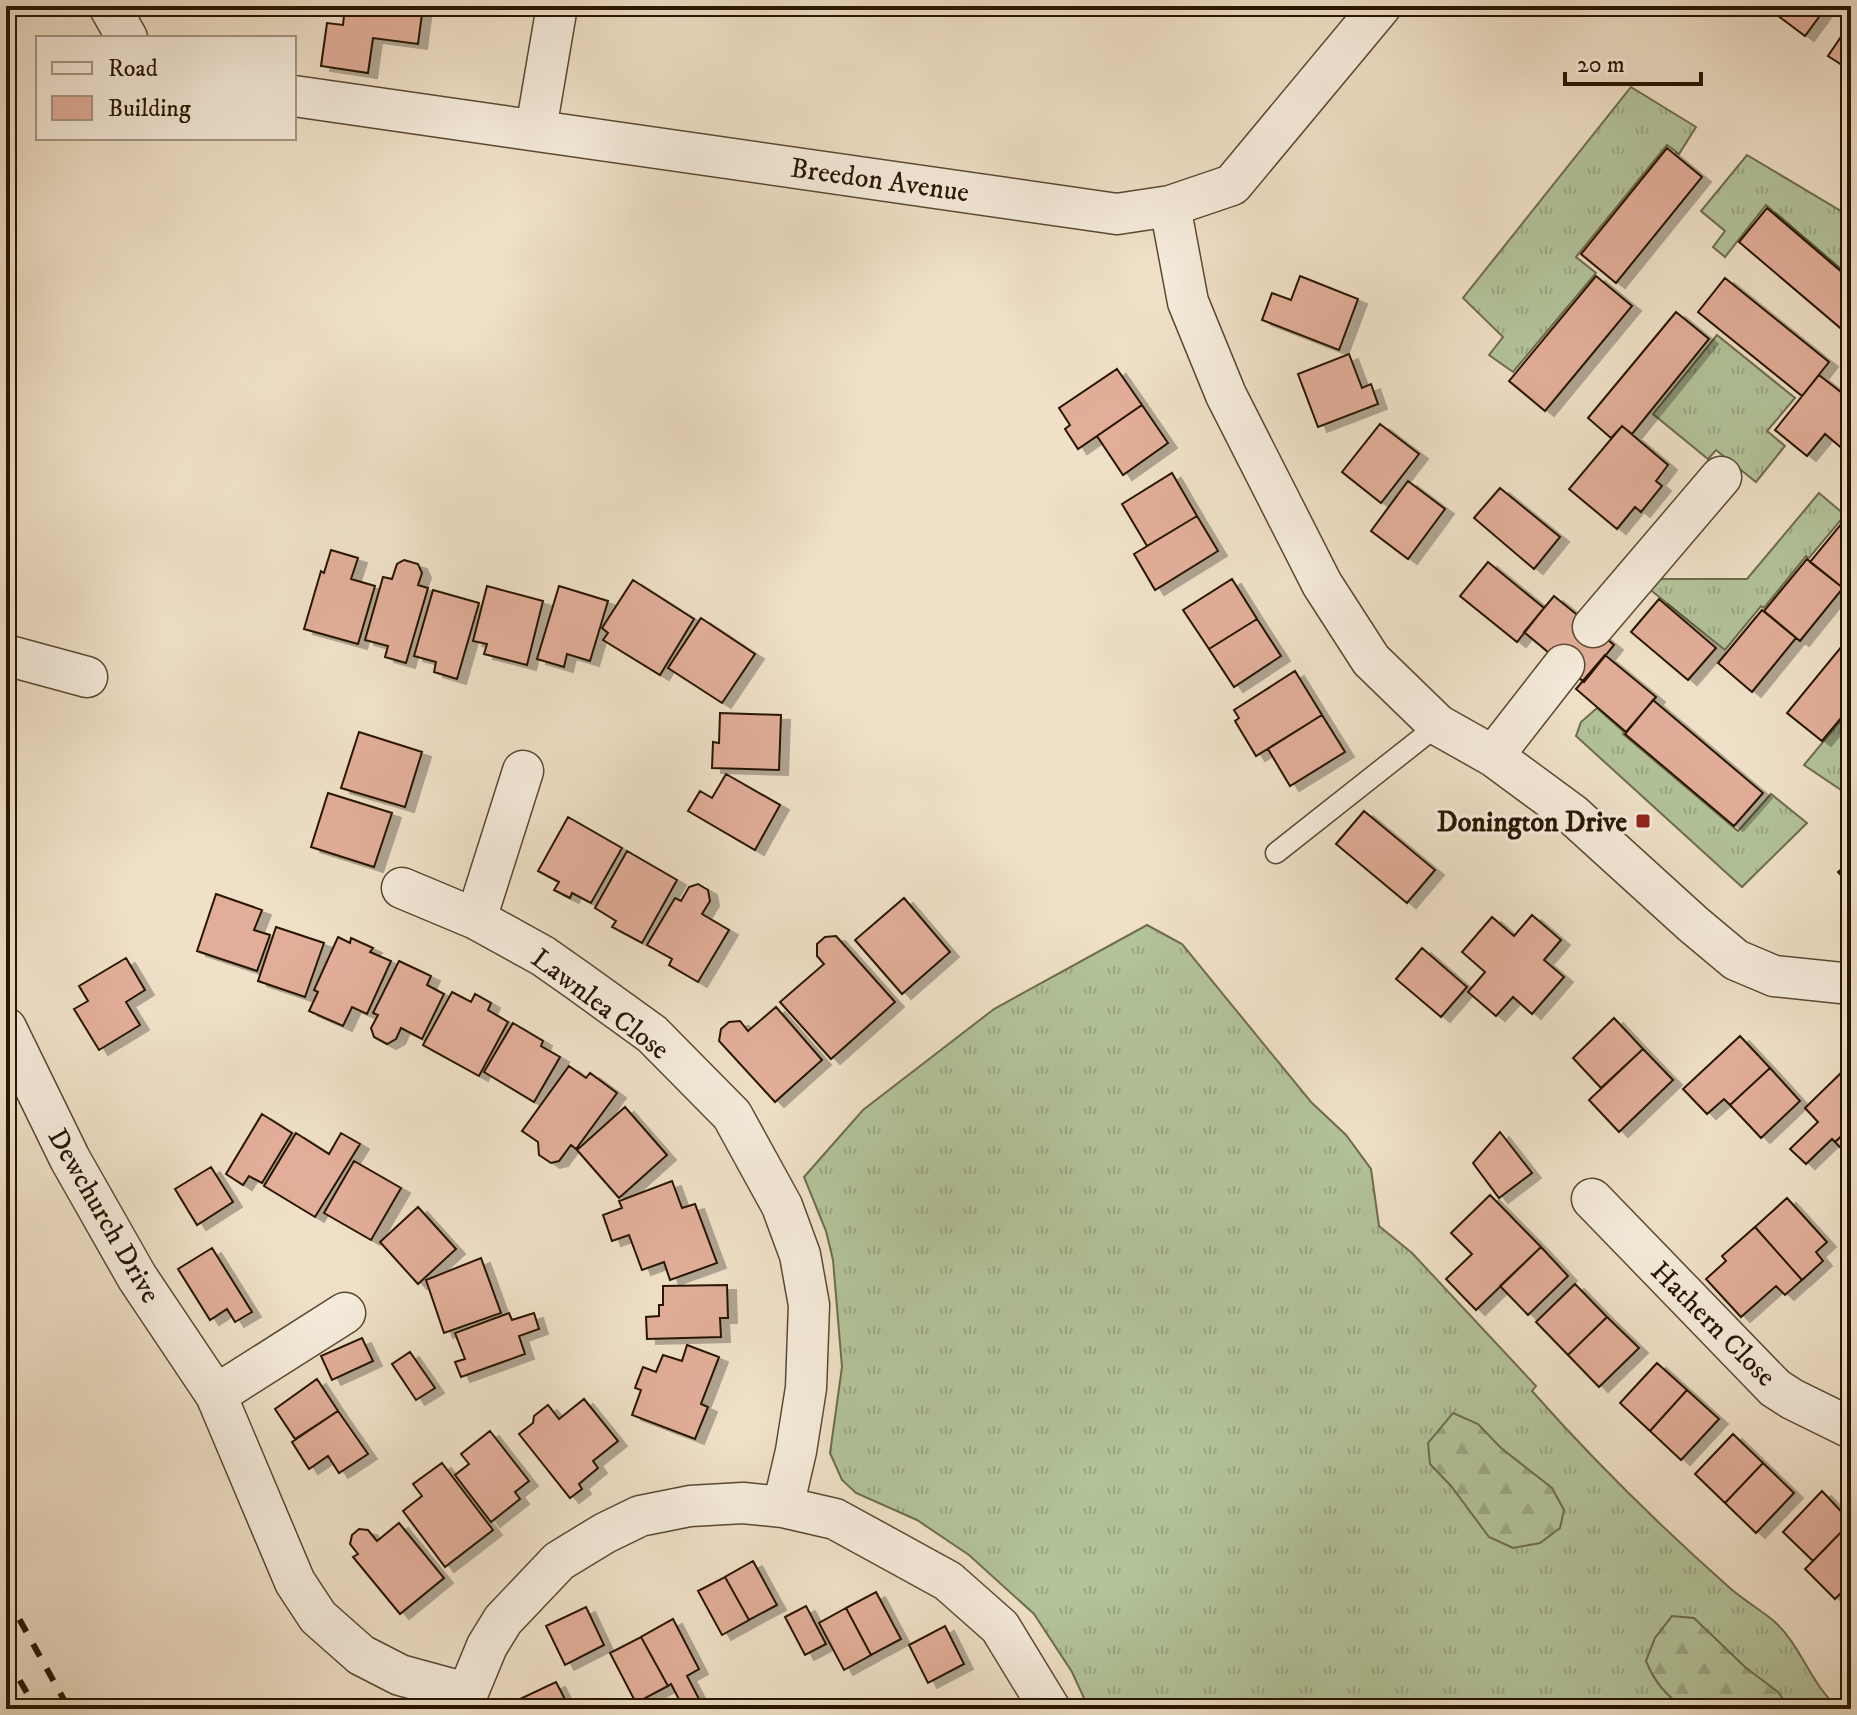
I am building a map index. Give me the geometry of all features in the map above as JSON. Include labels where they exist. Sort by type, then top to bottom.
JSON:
[{"type":"street","points":[[109,6],[126,36]]},
{"type":"street","points":[[536,129],[557,6]]},
{"type":"street","name":"Breedon Avenue","points":[[296,96],[1117,214],[1170,206],[1232,185],[1381,6]]},
{"type":"street","points":[[1170,206],[1188,302],[1226,395],[1322,584],[1371,660],[1438,725],[1493,756],[1572,814],[1736,960],[1774,976],[1851,984]]},
{"type":"street","points":[[1593,627],[1721,477]]},
{"type":"street","points":[[6,655],[87,677]]},
{"type":"street","points":[[1493,756],[1564,665]]},
{"type":"street","points":[[476,919],[523,771]]},
{"type":"street","name":"Lawnlea Close","points":[[402,888],[476,919],[543,956],[652,1034],[732,1115],[782,1206],[800,1255],[809,1305],[806,1388],[783,1507]]},
{"type":"street","name":"Dewchurch Drive","points":[[6,1028],[70,1159],[137,1277],[216,1395],[295,1582],[318,1617],[361,1655],[463,1701]]},
{"type":"street","name":"Hathern Close","points":[[1592,1199],[1775,1388],[1851,1428]]},
{"type":"street","points":[[216,1395],[345,1313]]},
{"type":"street","points":[[463,1701],[487,1646],[503,1620],[559,1561],[640,1516],[690,1506],[743,1503],[783,1507],[835,1519],[948,1581],[1000,1627],[1050,1709]]},
{"type":"lane","points":[[1276,853],[1438,725]]},
{"type":"green space","points":[[1631,87],[1696,127],[1679,154],[1667,145],[1576,257],[1596,273],[1513,372],[1489,355],[1503,337],[1463,298]]},
{"type":"green space","points":[[1747,155],[1851,217],[1851,278],[1766,205],[1725,257],[1713,247],[1725,231],[1701,211]]},
{"type":"green space","points":[[1717,335],[1795,398],[1767,431],[1785,446],[1756,482],[1716,450],[1708,459],[1653,414]]},
{"type":"green space","points":[[1819,493],[1845,515],[1725,650],[1648,588],[1656,579],[1747,579]]},
{"type":"green space","points":[[1597,708],[1623,734],[1738,831],[1771,794],[1807,823],[1742,887],[1576,736],[1581,722]]},
{"type":"green space","points":[[1851,708],[1851,786],[1844,792],[1804,765]]},
{"type":"green space","points":[[1147,925],[1182,944],[1311,1102],[1346,1135],[1371,1169],[1379,1226],[1412,1253],[1536,1386],[1532,1391],[1555,1417],[1628,1493],[1731,1589],[1775,1622],[1821,1689],[1840,1709],[1089,1709],[1072,1672],[1034,1614],[969,1555],[917,1520],[856,1493],[842,1480],[830,1453],[842,1367],[833,1260],[826,1231],[804,1177],[863,1110],[994,1009]]},
{"type":"green space","points":[[1453,1413],[1478,1424],[1501,1448],[1552,1488],[1564,1510],[1560,1528],[1540,1543],[1513,1548],[1489,1537],[1451,1486],[1430,1464],[1428,1443]]},
{"type":"green space","points":[[1672,1616],[1694,1618],[1745,1667],[1778,1692],[1790,1709],[1685,1709],[1678,1704],[1657,1682],[1646,1661],[1655,1638]]},
{"type":"building","points":[[345,6],[423,6],[418,44],[373,38],[368,73],[321,66],[327,23],[343,25]]},
{"type":"building","points":[[1765,6],[1827,6],[1805,36]]},
{"type":"building","points":[[1851,22],[1851,71],[1828,56]]},
{"type":"building","points":[[1667,148],[1702,177],[1616,283],[1581,254]]},
{"type":"building","points":[[1767,208],[1851,280],[1851,325],[1845,332],[1739,242]]},
{"type":"building","points":[[1300,276],[1358,299],[1339,350],[1262,320],[1272,293],[1291,300]]},
{"type":"building","points":[[1596,276],[1632,306],[1545,411],[1509,381]]},
{"type":"building","points":[[1725,278],[1829,362],[1802,396],[1698,312]]},
{"type":"building","points":[[1676,312],[1709,339],[1632,434],[1622,426],[1611,438],[1588,418]]},
{"type":"building","points":[[1349,354],[1362,388],[1371,384],[1378,404],[1318,427],[1298,374]]},
{"type":"building","points":[[1117,369],[1142,405],[1078,449],[1065,429],[1070,425],[1059,408]]},
{"type":"building","points":[[1819,375],[1851,400],[1851,456],[1825,434],[1807,456],[1775,430]]},
{"type":"building","points":[[1142,405],[1168,443],[1123,475],[1097,436]]},
{"type":"building","points":[[1380,424],[1419,454],[1381,503],[1342,472]]},
{"type":"building","points":[[1622,426],[1668,465],[1656,481],[1662,486],[1641,512],[1635,507],[1617,529],[1569,489]]},
{"type":"building","points":[[1172,473],[1197,516],[1147,546],[1122,504]]},
{"type":"building","points":[[1408,481],[1445,509],[1408,559],[1371,531]]},
{"type":"building","points":[[1500,488],[1560,537],[1534,569],[1474,518]]},
{"type":"building","points":[[1851,512],[1851,586],[1847,591],[1810,562]]},
{"type":"building","points":[[1197,516],[1218,551],[1155,590],[1134,554]]},
{"type":"building","points":[[331,550],[358,558],[351,579],[375,586],[358,644],[304,629],[321,571],[324,573]]},
{"type":"building","points":[[1807,559],[1843,588],[1800,641],[1764,611]]},
{"type":"building","points":[[404,560],[418,564],[422,573],[418,585],[428,588],[406,663],[385,657],[388,646],[365,640],[383,577],[392,579],[397,564]]},
{"type":"building","points":[[1488,562],[1544,608],[1517,642],[1460,596]]},
{"type":"building","points":[[1232,579],[1257,619],[1209,649],[1183,610]]},
{"type":"building","points":[[633,580],[694,619],[660,675],[603,640],[608,633],[602,628]]},
{"type":"building","points":[[487,586],[543,601],[527,665],[484,654],[487,644],[473,641]]},
{"type":"building","points":[[559,586],[608,601],[590,661],[567,654],[564,667],[537,659]]},
{"type":"building","points":[[433,590],[479,603],[457,679],[434,672],[436,662],[414,656]]},
{"type":"building","points":[[1554,596],[1614,645],[1584,682],[1524,632]]},
{"type":"building","points":[[1659,599],[1716,648],[1688,680],[1631,632]]},
{"type":"building","points":[[1762,610],[1796,638],[1752,692],[1718,663]]},
{"type":"building","points":[[701,618],[755,654],[722,703],[668,668]]},
{"type":"building","points":[[1257,619],[1281,656],[1234,687],[1209,649]]},
{"type":"building","points":[[1851,635],[1851,706],[1822,741],[1787,713]]},
{"type":"building","points":[[1605,655],[1656,697],[1626,732],[1576,689]]},
{"type":"building","points":[[1295,671],[1322,715],[1256,756],[1235,721],[1239,718],[1234,710]]},
{"type":"building","points":[[1653,700],[1763,793],[1734,826],[1625,734]]},
{"type":"building","points":[[720,713],[781,715],[779,770],[712,768],[713,742],[719,743]]},
{"type":"building","points":[[1322,715],[1345,752],[1290,786],[1268,749]]},
{"type":"building","points":[[359,732],[422,752],[405,807],[341,788]]},
{"type":"building","points":[[726,774],[780,805],[755,850],[688,811],[700,791],[712,798]]},
{"type":"building","points":[[328,793],[392,813],[374,867],[311,847]]},
{"type":"building","points":[[1364,811],[1435,870],[1407,903],[1336,844]]},
{"type":"building","points":[[568,817],[622,848],[591,903],[572,893],[570,898],[554,890],[559,882],[538,871]]},
{"type":"building","points":[[627,851],[677,880],[642,943],[612,927],[616,921],[595,908]]},
{"type":"building","points":[[1851,861],[1851,886],[1838,872]]},
{"type":"building","points":[[698,884],[708,890],[710,901],[702,914],[729,930],[698,982],[669,965],[672,959],[647,945],[675,898],[681,901],[689,887]]},
{"type":"building","points":[[216,894],[262,910],[254,930],[270,935],[257,971],[197,951]]},
{"type":"building","points":[[904,898],[950,952],[902,994],[855,940]]},
{"type":"building","points":[[1532,915],[1561,940],[1544,960],[1564,977],[1532,1014],[1513,997],[1496,1016],[1468,992],[1485,972],[1462,952],[1492,917],[1514,936]]},
{"type":"building","points":[[276,927],[324,943],[305,997],[258,981]]},
{"type":"building","points":[[836,936],[895,1002],[831,1059],[780,1002],[824,964],[817,956],[817,944],[825,937]]},
{"type":"building","points":[[338,937],[350,943],[351,938],[373,948],[370,952],[391,961],[367,1014],[352,1007],[343,1026],[309,1011],[318,992],[314,990]]},
{"type":"building","points":[[1422,948],[1467,987],[1441,1017],[1396,979]]},
{"type":"building","points":[[126,958],[145,990],[126,1002],[140,1025],[99,1050],[74,1009],[88,1001],[79,986]]},
{"type":"building","points":[[399,961],[431,976],[427,985],[444,994],[422,1039],[401,1028],[396,1039],[387,1044],[374,1037],[371,1028],[378,1015],[373,1013]]},
{"type":"building","points":[[452,992],[471,1002],[475,994],[491,1003],[488,1010],[508,1022],[479,1076],[423,1045]]},
{"type":"building","points":[[776,1007],[822,1060],[775,1102],[719,1041],[721,1029],[729,1022],[740,1021],[748,1031]]},
{"type":"building","points":[[1614,1018],[1643,1049],[1601,1088],[1573,1058]]},
{"type":"building","points":[[513,1023],[543,1041],[541,1046],[560,1057],[534,1102],[484,1072]]},
{"type":"building","points":[[1740,1036],[1770,1068],[1730,1105],[1724,1099],[1707,1114],[1683,1089]]},
{"type":"building","points":[[1643,1049],[1673,1080],[1619,1132],[1589,1100]]},
{"type":"building","points":[[569,1066],[586,1078],[590,1073],[617,1093],[576,1149],[571,1145],[559,1161],[551,1163],[539,1155],[538,1142],[522,1131]]},
{"type":"building","points":[[1770,1068],[1800,1101],[1761,1138],[1730,1105]]},
{"type":"building","points":[[1844,1070],[1851,1077],[1851,1127],[1835,1142],[1832,1139],[1806,1164],[1790,1149],[1818,1122],[1805,1108]]},
{"type":"building","points":[[625,1107],[667,1155],[619,1198],[577,1150]]},
{"type":"building","points":[[262,1114],[292,1133],[262,1183],[249,1176],[243,1185],[226,1174]]},
{"type":"building","points":[[1851,1127],[1851,1159],[1835,1142]]},
{"type":"building","points":[[1500,1132],[1532,1173],[1499,1198],[1473,1163]]},
{"type":"building","points":[[296,1133],[329,1154],[341,1133],[360,1144],[315,1217],[264,1186]]},
{"type":"building","points":[[354,1161],[401,1188],[371,1240],[324,1213]]},
{"type":"building","points":[[211,1167],[233,1202],[197,1225],[175,1189]]},
{"type":"building","points":[[672,1181],[682,1208],[695,1204],[717,1263],[670,1280],[664,1262],[642,1270],[629,1235],[612,1241],[603,1215],[622,1208],[619,1201]]},
{"type":"building","points":[[1490,1195],[1541,1247],[1476,1310],[1446,1279],[1472,1254],[1451,1233]]},
{"type":"building","points":[[1787,1198],[1827,1242],[1816,1252],[1823,1261],[1802,1280],[1755,1227]]},
{"type":"building","points":[[418,1207],[456,1249],[418,1284],[380,1242]]},
{"type":"building","points":[[1755,1227],[1802,1280],[1785,1295],[1776,1286],[1741,1317],[1706,1279],[1726,1261],[1722,1256]]},
{"type":"building","points":[[1541,1247],[1568,1276],[1528,1315],[1500,1286]]},
{"type":"building","points":[[212,1248],[252,1312],[235,1322],[227,1309],[210,1320],[178,1269]]},
{"type":"building","points":[[481,1258],[501,1313],[444,1333],[426,1280]]},
{"type":"building","points":[[1575,1284],[1607,1317],[1568,1355],[1536,1322]]},
{"type":"building","points":[[727,1285],[728,1318],[720,1318],[721,1337],[647,1339],[646,1317],[659,1316],[659,1305],[663,1305],[663,1286]]},
{"type":"building","points":[[509,1313],[512,1320],[534,1313],[539,1329],[519,1336],[525,1354],[461,1377],[455,1362],[465,1359],[455,1333]]},
{"type":"building","points":[[1607,1317],[1639,1348],[1599,1387],[1568,1355]]},
{"type":"building","points":[[362,1338],[373,1361],[332,1380],[321,1356]]},
{"type":"building","points":[[687,1345],[719,1357],[701,1404],[708,1407],[695,1439],[632,1415],[641,1390],[635,1388],[643,1367],[656,1372],[663,1355],[682,1361]]},
{"type":"building","points":[[410,1352],[435,1388],[416,1400],[392,1364]]},
{"type":"building","points":[[1657,1363],[1687,1390],[1650,1431],[1620,1403]]},
{"type":"building","points":[[317,1379],[338,1411],[295,1439],[275,1409]]},
{"type":"building","points":[[1687,1390],[1719,1419],[1681,1460],[1650,1431]]},
{"type":"building","points":[[584,1399],[618,1441],[593,1461],[598,1468],[579,1484],[582,1489],[570,1498],[519,1434],[548,1405],[559,1419]]},
{"type":"building","points":[[338,1411],[368,1454],[339,1473],[328,1456],[309,1469],[292,1442]]},
{"type":"building","points":[[490,1431],[529,1481],[515,1492],[520,1499],[491,1522],[455,1475],[469,1464],[461,1454]]},
{"type":"building","points":[[1733,1434],[1763,1463],[1725,1503],[1695,1474]]},
{"type":"building","points":[[442,1463],[493,1530],[445,1567],[403,1511],[422,1496],[413,1484]]},
{"type":"building","points":[[1763,1463],[1794,1493],[1756,1533],[1725,1503]]},
{"type":"building","points":[[1822,1491],[1851,1522],[1813,1561],[1783,1532]]},
{"type":"building","points":[[1851,1522],[1851,1583],[1835,1599],[1805,1569]]},
{"type":"building","points":[[399,1523],[444,1578],[400,1614],[353,1557],[358,1554],[350,1544],[352,1535],[359,1529],[368,1530],[377,1541]]},
{"type":"building","points":[[753,1561],[777,1605],[749,1620],[725,1577]]},
{"type":"building","points":[[725,1577],[749,1620],[722,1635],[698,1591]]},
{"type":"building","points":[[876,1592],[901,1639],[871,1655],[846,1608]]},
{"type":"building","points":[[806,1606],[826,1644],[805,1655],[785,1617]]},
{"type":"building","points":[[586,1607],[604,1645],[565,1665],[546,1626]]},
{"type":"building","points":[[846,1608],[871,1655],[844,1670],[819,1623]]},
{"type":"building","points":[[673,1619],[699,1669],[687,1676],[699,1699],[683,1707],[641,1637]]},
{"type":"building","points":[[945,1626],[964,1664],[928,1683],[909,1645]]},
{"type":"building","points":[[641,1637],[668,1686],[636,1703],[610,1653]]},
{"type":"building","points":[[556,1682],[570,1709],[506,1709],[505,1706]]},
{"type":"railway","points":[[6,1595],[69,1709]]},
{"type":"railway","points":[[6,1656],[36,1709]]},
{"type":"place","name":"Donington Drive","points":[[1643,821]]}]
